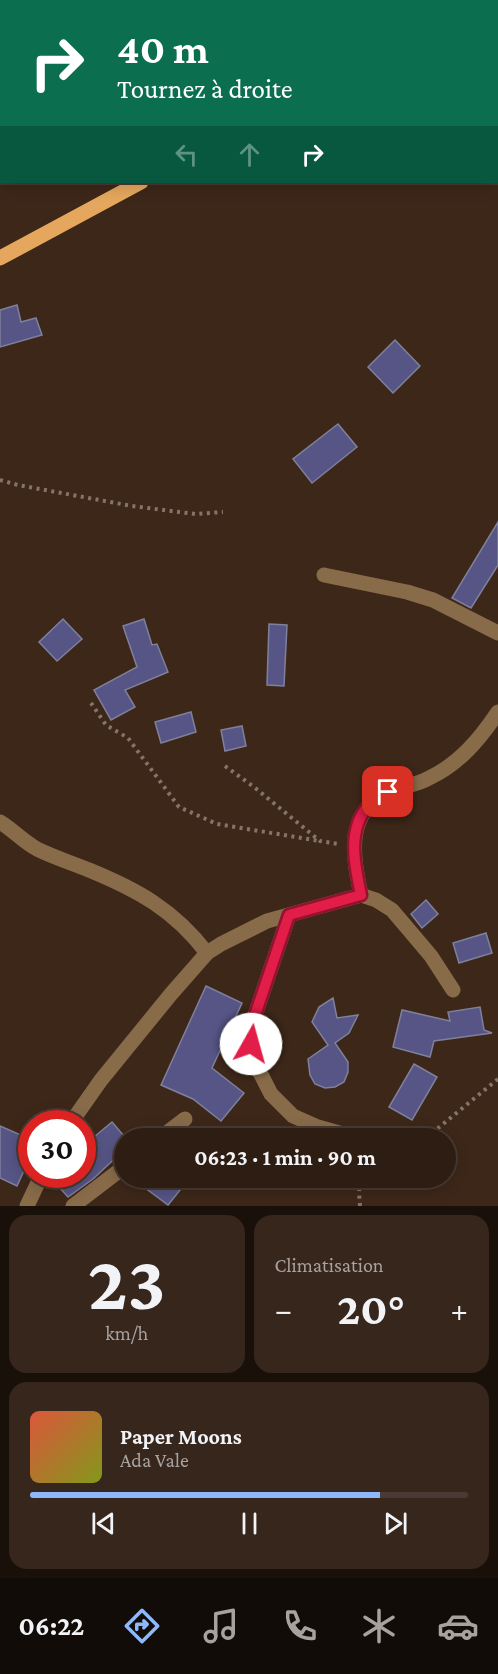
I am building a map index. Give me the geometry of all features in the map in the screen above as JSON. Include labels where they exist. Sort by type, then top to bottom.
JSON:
[{"type":"main road","points":[[0,258],[139,183]]},
{"type":"street","points":[[324,575],[407,591],[433,600],[498,633]]},
{"type":"street","points":[[361,895],[354,861],[354,847],[357,827],[369,805],[388,792],[429,779],[456,761],[482,735],[498,712]]},
{"type":"street","points":[[0,822],[36,848],[141,893],[177,919],[207,953]]},
{"type":"street","points":[[80,1110],[115,1063],[207,953],[267,921],[361,895],[376,900],[392,910],[411,930],[453,990]]},
{"type":"street","points":[[289,915],[250,1030],[252,1057],[271,1094],[293,1116],[322,1128]]},
{"type":"street","points":[[173,1128],[185,1119]]},
{"type":"street","points":[[73,1206],[114,1175]]},
{"type":"street","points":[[27,1206],[35,1188]]},
{"type":"path","points":[[0,480],[153,509],[195,514],[223,512]]},
{"type":"path","points":[[91,703],[106,725],[128,738],[179,807],[217,824],[354,847]]},
{"type":"path","points":[[225,766],[320,841]]},
{"type":"path","points":[[438,1128],[498,1079]]},
{"type":"path","points":[[359,1188],[360,1206]]},
{"type":"building","points":[[17,305],[21,322],[36,318],[42,335],[0,347],[0,310]]},
{"type":"building","points":[[395,340],[420,366],[393,393],[368,367]]},
{"type":"building","points":[[338,424],[357,447],[312,483],[293,459]]},
{"type":"building","points":[[498,522],[498,565],[471,608],[452,598]]},
{"type":"building","points":[[63,619],[82,639],[57,661],[39,642]]},
{"type":"building","points":[[144,619],[152,645],[157,644],[168,672],[125,690],[135,707],[111,720],[94,690],[137,667],[123,626]]},
{"type":"building","points":[[269,624],[287,625],[284,686],[267,685]]},
{"type":"building","points":[[191,712],[196,732],[161,743],[155,722]]},
{"type":"building","points":[[242,726],[246,746],[225,751],[221,730]]},
{"type":"building","points":[[426,900],[438,914],[422,928],[411,914]]},
{"type":"building","points":[[486,933],[492,953],[459,963],[453,943]]},
{"type":"building","points":[[206,986],[242,1003],[212,1068],[244,1093],[221,1121],[193,1099],[161,1085]]},
{"type":"building","points":[[333,998],[337,1018],[358,1015],[349,1033],[335,1043],[348,1062],[348,1072],[344,1082],[335,1087],[325,1088],[315,1084],[310,1075],[308,1059],[328,1045],[312,1022],[319,1007]]},
{"type":"building","points":[[480,1007],[484,1030],[492,1033],[434,1041],[430,1057],[393,1047],[402,1010],[450,1021],[448,1012]]},
{"type":"building","points":[[414,1064],[437,1077],[412,1120],[389,1107]]},
{"type":"building","points":[[112,1122],[117,1128],[114,1128],[114,1159],[96,1176],[96,1135]]},
{"type":"building","points":[[0,1126],[18,1134],[18,1184],[17,1186],[0,1178]]},
{"type":"building","points":[[60,1188],[80,1188],[68,1197]]},
{"type":"building","points":[[150,1188],[178,1188],[180,1190],[168,1205],[148,1190]]},
{"type":"route","points":[[251,1044],[250,1030],[289,915],[361,895],[354,861],[355,833],[359,820],[369,805],[388,792]]}]
